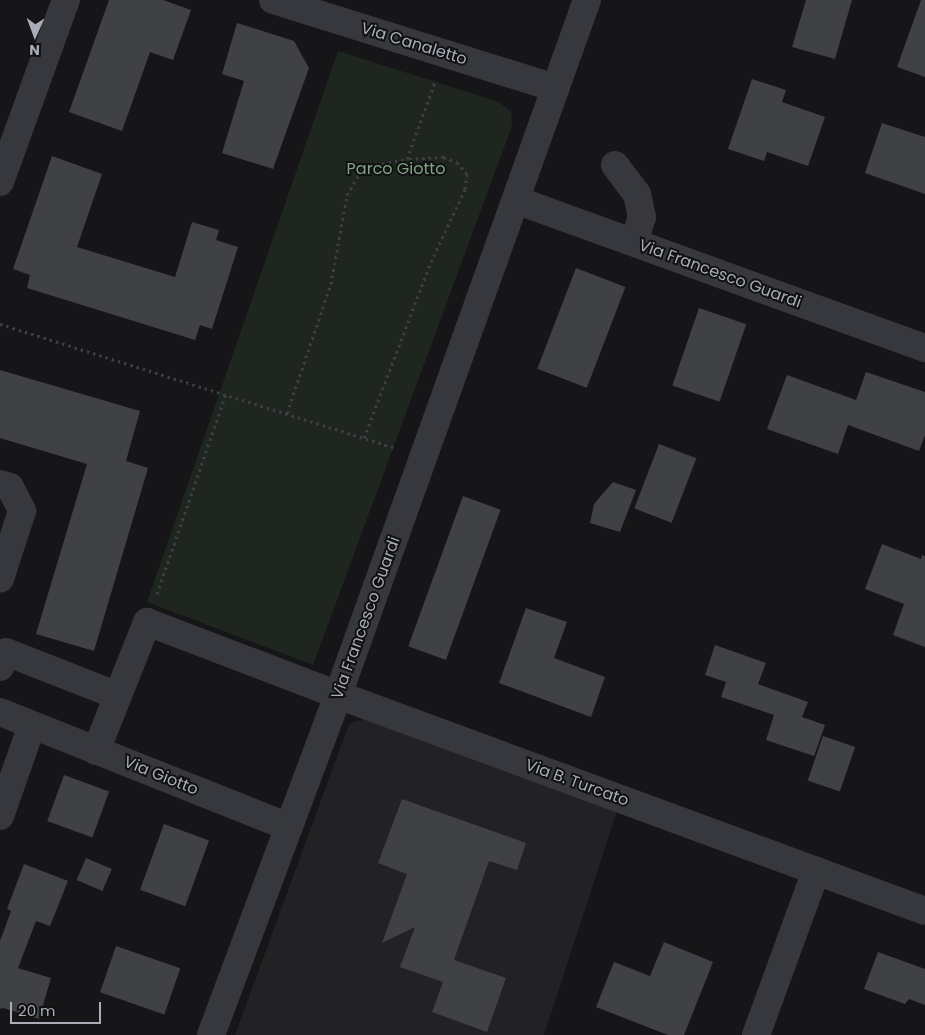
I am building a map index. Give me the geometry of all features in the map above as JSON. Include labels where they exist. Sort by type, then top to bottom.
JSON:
[{"type":"street","points":[[0,182],[66,0]]},
{"type":"street","name":"Via Canaletto","points":[[273,0],[556,88]]},
{"type":"street","name":"Via Francesco Guardi","points":[[211,1035],[338,695],[587,0]]},
{"type":"street","points":[[615,165],[637,194],[642,217],[634,242]]},
{"type":"street","name":"Via Francesco Guardi","points":[[516,200],[925,348]]},
{"type":"street","points":[[0,484],[10,487],[22,511],[5,545],[0,579]]},
{"type":"street","points":[[96,751],[147,622]]},
{"type":"street","name":"Via B. Turcato","points":[[147,622],[338,695],[925,911]]},
{"type":"street","points":[[2,657],[118,696]]},
{"type":"street","name":"Via Giotto","points":[[0,712],[289,827]]},
{"type":"street","points":[[0,816],[32,725]]},
{"type":"street","points":[[756,1035],[816,871]]},
{"type":"path","points":[[408,159],[445,54]]},
{"type":"path","points":[[287,413],[331,284],[347,195],[363,167],[408,159],[444,157],[458,163],[467,174],[465,189],[431,262],[364,438]]},
{"type":"path","points":[[0,324],[424,457]]},
{"type":"path","points":[[147,622],[226,394]]},
{"type":"shaded area","points":[[369,717],[619,805],[544,1035],[235,1035],[349,724]]},
{"type":"green space","name":"Parco Giotto","points":[[338,51],[499,102],[511,112],[512,126],[313,665],[147,602]]},
{"type":"building","points":[[109,0],[163,0],[191,10],[173,60],[150,52],[122,131],[69,112]]},
{"type":"building","points":[[806,0],[852,0],[835,59],[792,47]]},
{"type":"building","points":[[921,0],[925,0],[925,77],[897,67]]},
{"type":"building","points":[[237,23],[294,41],[309,68],[273,169],[222,153],[244,81],[222,74]]},
{"type":"building","points":[[752,79],[786,90],[782,102],[825,117],[808,166],[767,152],[764,161],[728,149]]},
{"type":"building","points":[[882,123],[925,137],[925,194],[865,173]]},
{"type":"building","points":[[52,156],[102,174],[77,247],[175,277],[192,222],[219,230],[216,240],[238,247],[212,329],[200,325],[195,340],[27,288],[30,275],[13,269]]},
{"type":"building","points":[[576,268],[625,287],[587,388],[537,369]]},
{"type":"building","points":[[699,308],[746,324],[720,402],[672,386]]},
{"type":"building","points":[[0,370],[140,411],[126,461],[148,468],[94,651],[36,634],[87,464],[0,438]]},
{"type":"building","points":[[866,372],[925,392],[925,435],[919,451],[848,425],[838,454],[767,429],[787,375],[856,400]]},
{"type":"building","points":[[659,444],[696,458],[672,523],[634,508]]},
{"type":"building","points":[[613,482],[636,490],[620,532],[590,523],[594,504]]},
{"type":"building","points":[[463,496],[501,510],[446,660],[408,646]]},
{"type":"building","points":[[882,544],[921,559],[922,555],[925,556],[925,647],[893,635],[904,604],[865,589]]},
{"type":"building","points":[[526,608],[567,622],[554,658],[605,677],[591,717],[499,683]]},
{"type":"building","points":[[715,645],[766,663],[758,684],[808,702],[802,717],[825,725],[814,756],[766,740],[774,715],[721,697],[726,682],[705,675]]},
{"type":"building","points":[[823,736],[855,747],[840,792],[808,780]]},
{"type":"building","points":[[64,775],[109,791],[92,837],[47,821]]},
{"type":"building","points":[[402,799],[526,843],[517,870],[489,861],[454,960],[506,978],[487,1032],[432,1012],[443,982],[400,967],[415,927],[382,943],[407,874],[378,863]]},
{"type":"building","points":[[164,824],[209,840],[185,906],[140,890]]},
{"type":"building","points":[[86,858],[112,869],[102,891],[77,880]]},
{"type":"building","points":[[24,864],[68,881],[50,926],[36,921],[18,968],[51,978],[39,1019],[3,1008],[0,1009],[0,941],[11,911],[7,909]]},
{"type":"building","points":[[664,942],[713,962],[684,1035],[668,1035],[596,1007],[614,962],[650,976]]},
{"type":"building","points":[[116,946],[180,968],[164,1014],[100,992]]},
{"type":"building","points":[[878,952],[925,969],[925,1005],[909,999],[905,1004],[864,989]]}]
